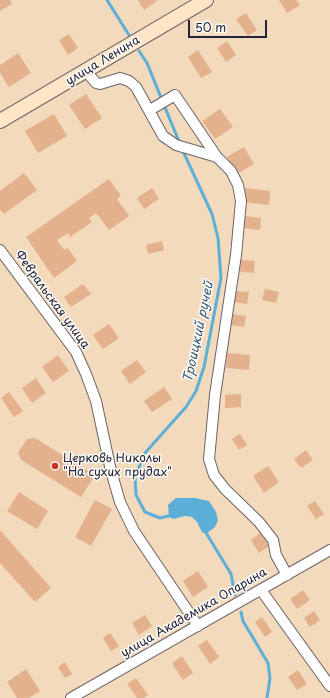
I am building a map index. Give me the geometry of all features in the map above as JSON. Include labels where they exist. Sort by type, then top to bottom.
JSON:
[{"type":"street","name":"улица Ленина","points":[[0,121],[206,0]]},
{"type":"street","points":[[86,71],[96,83],[100,84],[120,78],[129,81],[136,87],[153,108],[163,136],[176,145],[217,157]]},
{"type":"street","points":[[153,108],[175,95],[217,157],[231,171],[238,186],[241,201],[236,255],[214,402],[209,459],[214,475],[225,490],[259,522],[273,540],[276,555],[287,574]]},
{"type":"street","name":"Февральская улица","points":[[0,250],[76,352],[96,401],[110,471],[120,502],[134,531],[198,626]]},
{"type":"street","name":"улица Академика Опарина","points":[[71,698],[330,550]]},
{"type":"street","points":[[261,590],[330,686]]},
{"type":"water","points":[[176,498],[195,498],[209,501],[216,512],[218,520],[215,527],[206,534],[202,532],[197,522],[192,517],[185,516],[173,519],[169,517],[168,505]]},
{"type":"building","points":[[0,0],[10,0],[12,4],[0,11]]},
{"type":"building","points":[[138,0],[156,0],[157,1],[144,10]]},
{"type":"building","points":[[279,0],[296,0],[300,5],[287,13]]},
{"type":"building","points":[[246,13],[257,30],[248,36],[236,19]]},
{"type":"building","points":[[69,34],[78,48],[68,55],[59,40]]},
{"type":"building","points":[[227,41],[236,55],[226,62],[217,48]]},
{"type":"building","points":[[198,50],[212,72],[201,78],[188,57]]},
{"type":"building","points":[[18,53],[31,73],[9,87],[0,73],[0,65]]},
{"type":"building","points":[[86,94],[102,118],[85,129],[69,105]]},
{"type":"building","points":[[220,109],[233,127],[215,139],[202,121]]},
{"type":"building","points":[[54,114],[67,136],[38,153],[25,131]]},
{"type":"building","points":[[244,147],[254,164],[237,174],[227,157]]},
{"type":"building","points":[[24,173],[37,190],[4,214],[0,209],[0,191]]},
{"type":"building","points":[[109,179],[121,196],[117,199],[129,216],[109,230],[96,213],[89,218],[92,222],[70,237],[68,233],[57,240],[64,250],[68,248],[77,261],[54,278],[26,237]]},
{"type":"building","points":[[152,188],[159,199],[144,209],[137,198]]},
{"type":"building","points":[[245,188],[270,191],[269,205],[244,202]]},
{"type":"building","points":[[245,216],[261,218],[260,230],[243,228]]},
{"type":"building","points":[[162,241],[164,250],[148,254],[146,245]]},
{"type":"building","points":[[241,260],[255,261],[254,273],[240,272]]},
{"type":"building","points":[[83,284],[91,294],[71,307],[64,297]]},
{"type":"building","points":[[265,289],[279,292],[276,303],[262,300]]},
{"type":"building","points":[[236,291],[249,292],[247,304],[234,302]]},
{"type":"building","points":[[231,314],[246,316],[244,327],[230,325]]},
{"type":"building","points":[[109,324],[119,338],[103,349],[93,335]]},
{"type":"building","points":[[227,353],[250,355],[249,370],[226,368]]},
{"type":"building","points":[[58,355],[69,371],[53,382],[42,367]]},
{"type":"building","points":[[137,360],[146,372],[130,384],[121,371]]},
{"type":"building","points":[[36,378],[46,393],[32,403],[22,388]]},
{"type":"building","points":[[164,387],[172,399],[152,412],[144,401]]},
{"type":"building","points":[[9,392],[23,411],[14,417],[1,398]]},
{"type":"building","points":[[241,394],[241,407],[225,408],[225,395]]},
{"type":"building","points":[[240,434],[247,445],[239,450],[232,439]]},
{"type":"building","name":"Церковь Николы \"На сухих прудах\"","points":[[35,438],[88,471],[86,474],[93,478],[81,497],[21,460],[18,453],[27,439]]},
{"type":"building","points":[[306,450],[313,460],[301,468],[294,459]]},
{"type":"building","points":[[268,466],[279,482],[264,493],[253,476]]},
{"type":"building","points":[[19,492],[48,511],[37,529],[7,511]]},
{"type":"building","points":[[95,500],[112,509],[91,546],[75,537]]},
{"type":"building","points":[[315,501],[324,514],[316,519],[307,506]]},
{"type":"building","points":[[0,530],[51,588],[35,602],[0,563]]},
{"type":"building","points":[[260,533],[269,546],[259,553],[251,540]]},
{"type":"building","points":[[198,571],[208,587],[193,597],[183,581]]},
{"type":"building","points":[[303,590],[310,600],[297,609],[290,599]]},
{"type":"building","points":[[314,611],[320,620],[310,627],[304,618]]},
{"type":"building","points":[[145,615],[152,626],[139,635],[132,623]]},
{"type":"building","points":[[262,617],[272,632],[265,637],[255,622]]},
{"type":"building","points":[[110,633],[119,646],[111,651],[103,638]]},
{"type":"building","points":[[207,640],[219,657],[210,664],[198,646]]},
{"type":"building","points":[[182,656],[193,673],[183,680],[172,663]]},
{"type":"building","points":[[65,662],[72,674],[65,678],[58,667]]},
{"type":"building","points":[[26,669],[40,691],[29,698],[17,698],[7,682]]},
{"type":"building","points":[[298,670],[307,684],[297,690],[288,677]]},
{"type":"building","points":[[136,678],[148,695],[144,698],[137,698],[127,684]]},
{"type":"waterway","name":"Троицкий ручей","points":[[107,0],[129,35]]},
{"type":"waterway","name":"Троицкий ручей","points":[[139,51],[147,63],[162,100]]},
{"type":"waterway","name":"Троицкий ручей","points":[[164,105],[180,144]]},
{"type":"waterway","name":"Троицкий ручей","points":[[172,515],[160,518],[145,512],[136,495],[135,477],[145,453],[186,407],[196,391],[204,367],[221,278],[218,238],[212,214],[182,149]]},
{"type":"waterway","name":"Троицкий ручей","points":[[205,531],[231,574],[235,595]]},
{"type":"waterway","name":"Троицкий ручей","points":[[241,612],[243,621],[268,663],[270,678],[267,698]]},
{"type":"place","name":"Церковь Николы \"На сухих прудах\"","points":[[55,466]]}]
